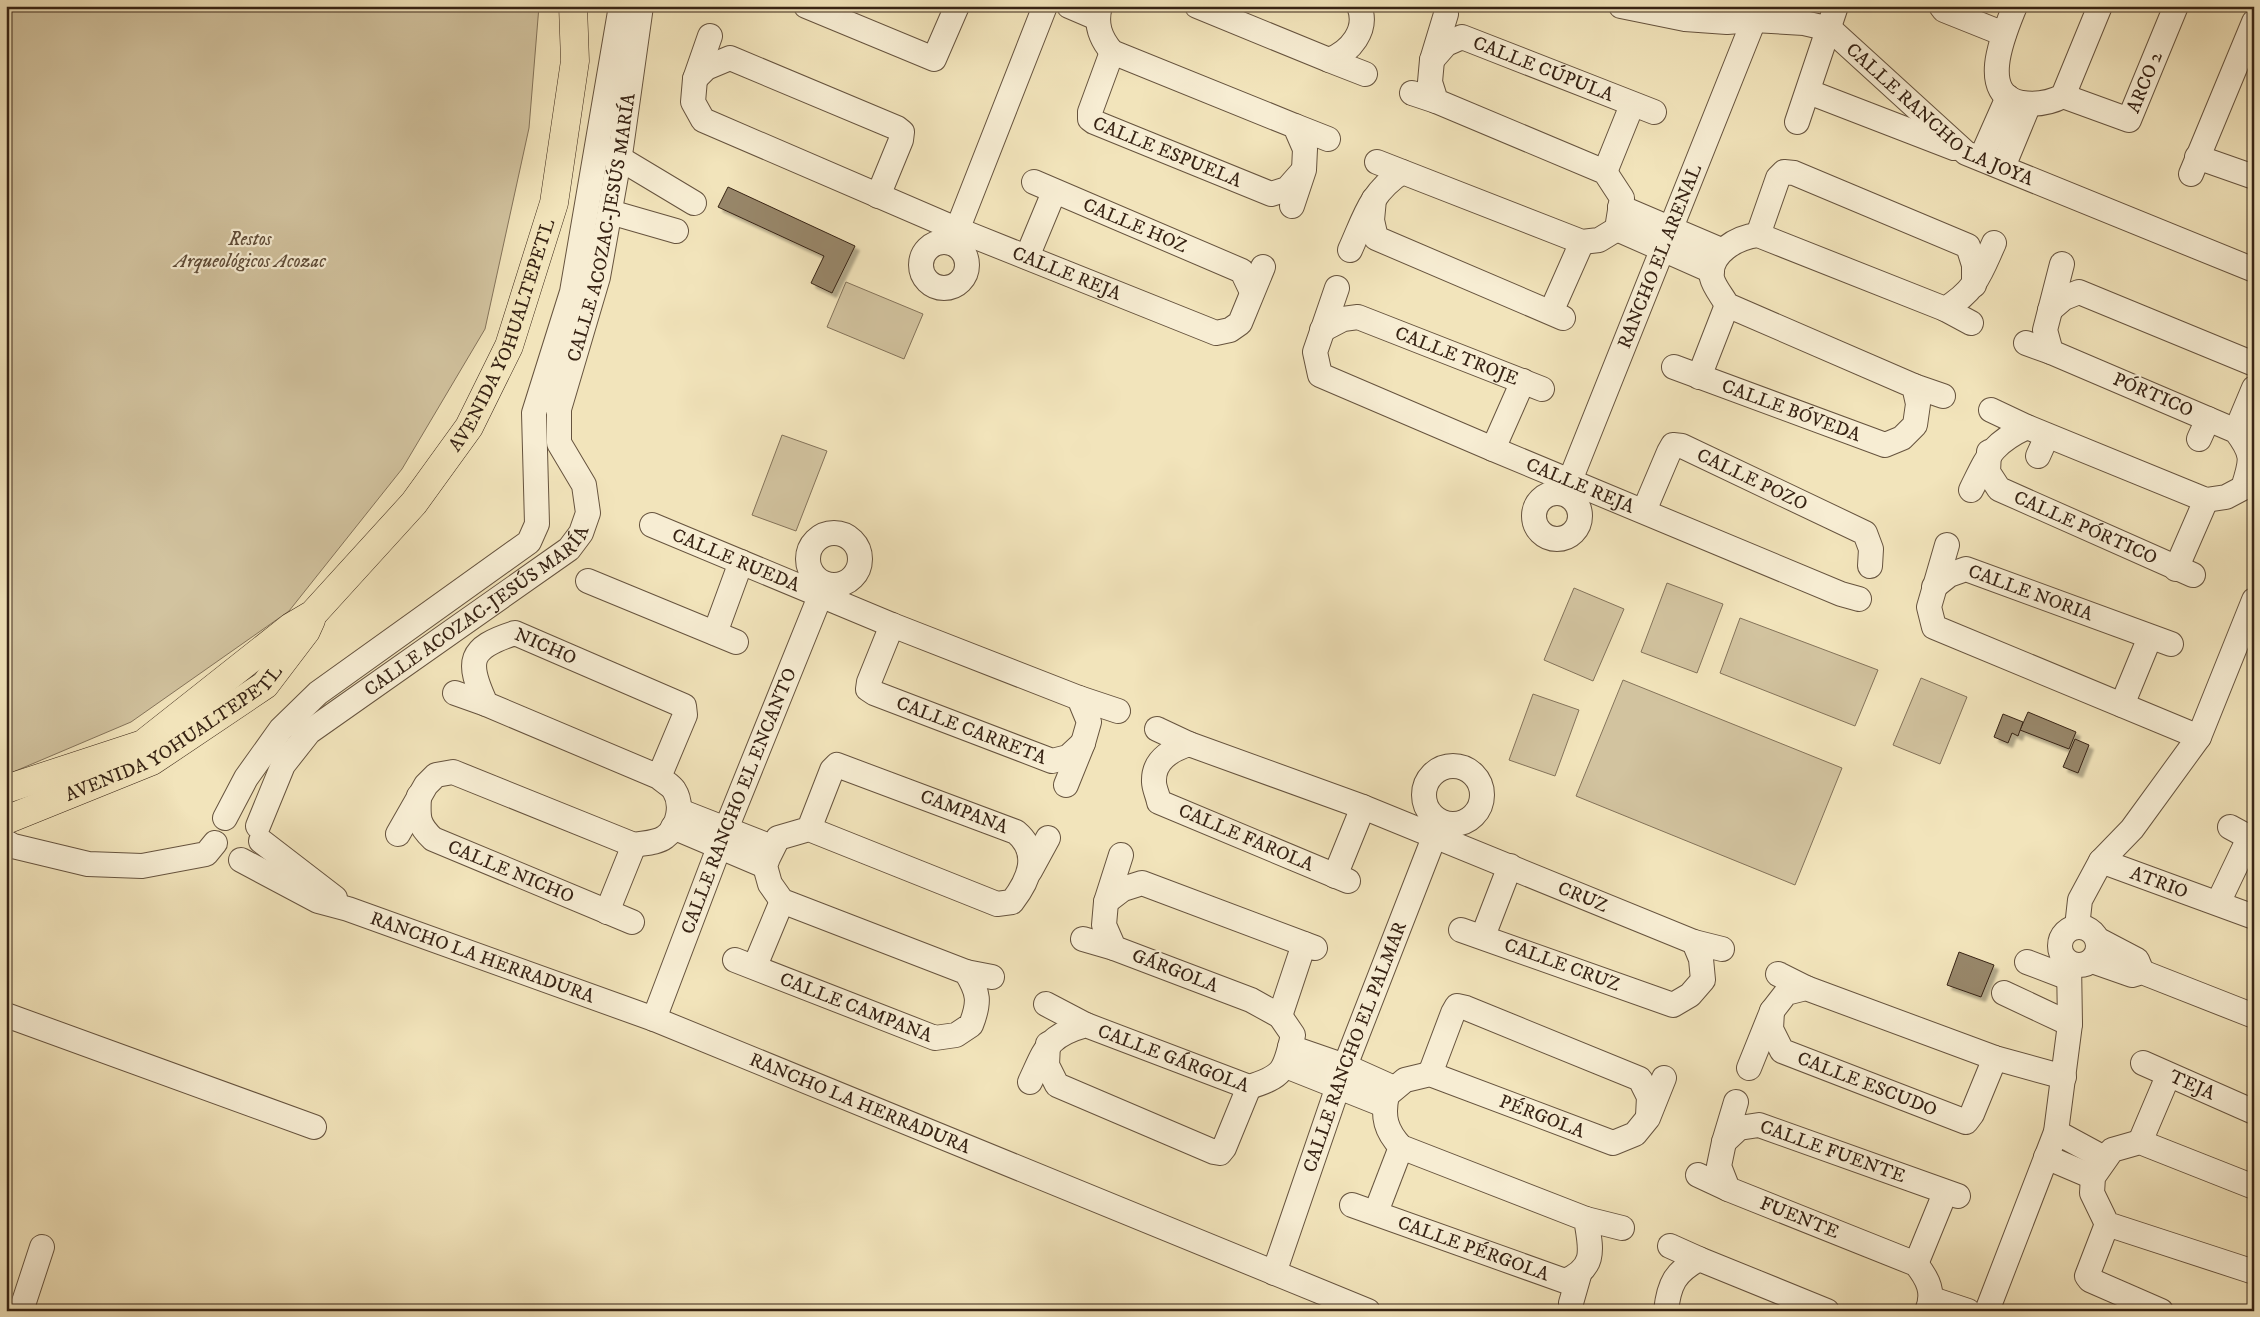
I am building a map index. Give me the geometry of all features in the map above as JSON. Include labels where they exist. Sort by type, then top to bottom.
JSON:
[{"type":"main road","name":"AVENIDA YOHUALTEPETL","points":[[6,820],[147,753],[291,627],[313,614],[414,503],[469,427],[509,346],[554,202],[575,61],[573,6]]},
{"type":"main road","name":"AVENIDA YOHUALTEPETL","points":[[6,789],[147,753]]},
{"type":"street","name":"CALLE ACOZAC-JESÚS MARÍA","points":[[225,818],[246,778],[281,729],[318,693],[529,542],[537,524],[534,413],[572,292],[621,6]]},
{"type":"street","name":"CALLE ACOZAC-JESÚS MARÍA","points":[[260,833],[283,765],[309,732],[569,549],[581,533],[588,513],[584,485],[559,443],[559,409],[598,277],[619,158],[640,6]]},
{"type":"street","points":[[806,6],[934,59],[957,6]]},
{"type":"street","points":[[954,236],[1045,6]]},
{"type":"street","points":[[1069,6],[1099,12],[1104,43],[1112,52],[1281,126],[1328,139]]},
{"type":"street","points":[[1197,6],[1306,43],[1329,60],[1365,74]]},
{"type":"street","points":[[1329,60],[1348,49],[1355,41],[1361,22],[1359,6]]},
{"type":"street","points":[[1941,6],[1944,10],[2004,34]]},
{"type":"street","points":[[2016,6],[1999,48],[1998,82],[2018,101],[2044,103],[2063,96],[2100,6]]},
{"type":"street","name":"ARCO 2","points":[[2063,96],[2129,120],[2176,6]]},
{"type":"street","name":"CALLE RANCHO LA JOYA","points":[[1624,7],[1685,19],[1727,22],[1754,20],[1804,23],[1833,17],[1973,156],[2254,270]]},
{"type":"street","points":[[1436,101],[1430,82],[1432,60],[1446,14]]},
{"type":"street","points":[[1797,122],[1809,92],[1833,17]]},
{"type":"street","name":"RANCHO EL ARENAL","points":[[1567,487],[1665,238],[1754,20]]},
{"type":"street","points":[[2254,22],[2194,166],[2254,177]]},
{"type":"street","name":"CALLE REJA","points":[[710,36],[695,79],[693,102],[703,120],[725,120],[954,236],[1027,257],[1216,333],[1230,330],[1240,323],[1250,301]]},
{"type":"street","name":"CALLE CÚPULA","points":[[1432,60],[1446,44],[1462,37],[1481,53],[1643,108],[1605,172]]},
{"type":"street","name":"CALLE ESPUELA","points":[[1112,52],[1090,112],[1090,119],[1253,180],[1271,194],[1288,188],[1304,170]]},
{"type":"street","points":[[695,79],[706,68],[730,58],[742,72],[898,128],[902,132],[878,196]]},
{"type":"street","points":[[1809,92],[1973,156],[2018,101]]},
{"type":"street","points":[[1377,162],[1402,172],[1425,188],[1552,221],[1582,242],[1600,240],[1619,218],[1622,198],[1605,172],[1572,168],[1462,102],[1436,101],[1412,93]]},
{"type":"street","points":[[2003,168],[2018,101]]},
{"type":"street","points":[[1281,126],[1305,148],[1304,170],[1292,206]]},
{"type":"street","points":[[597,149],[619,158],[694,204]]},
{"type":"street","points":[[1350,250],[1374,199],[1386,183],[1402,172]]},
{"type":"street","points":[[1758,235],[1778,178],[1784,172],[1794,173],[1942,242],[1968,246],[1974,265],[1974,286]]},
{"type":"street","name":"CALLE HOZ","points":[[1027,257],[1044,187],[1242,271],[1250,301]]},
{"type":"street","points":[[1374,199],[1372,220],[1376,238],[1403,242],[1557,315],[1582,242]]},
{"type":"street","points":[[610,212],[676,231]]},
{"type":"street","points":[[1619,218],[1717,261]]},
{"type":"street","points":[[1943,396],[1914,386],[1759,310],[1728,305],[1713,281],[1717,261],[1748,236],[1758,235],[1780,255],[1920,291],[1971,323]]},
{"type":"street","points":[[1945,308],[1961,299],[1974,286],[1994,243]]},
{"type":"street","points":[[2051,352],[2045,330],[2062,264]]},
{"type":"street","points":[[1250,301],[1263,267]]},
{"type":"street","points":[[1322,330],[1337,288]]},
{"type":"street","points":[[2050,310],[2064,298],[2079,292],[2097,307],[2254,364]]},
{"type":"street","name":"CALLE BÓVEDA","points":[[1728,305],[1699,377],[1885,445],[1902,438],[1915,426],[1918,404],[1914,386]]},
{"type":"street","name":"CALLE TROJE","points":[[1322,330],[1343,319],[1358,317],[1397,343],[1532,385],[1493,449]]},
{"type":"street","name":"CALLE REJA","points":[[1322,330],[1315,352],[1320,375],[1373,388],[1567,487],[1644,511],[1850,597],[1870,566]]},
{"type":"street","points":[[2026,343],[2051,352]]},
{"type":"street","name":"PÓRTICO","points":[[2051,352],[2076,354],[2203,429],[2236,431]]},
{"type":"street","points":[[1674,366],[1699,377]]},
{"type":"street","points":[[1971,490],[1989,452],[2008,437],[2038,440],[2182,479],[2206,500],[2226,497],[2248,490],[2252,465],[2248,448],[2236,431],[2254,388]]},
{"type":"street","points":[[1991,410],[2038,440]]},
{"type":"street","name":"CALLE POZO","points":[[1644,511],[1673,445],[1682,446],[1865,533],[1871,548],[1870,566]]},
{"type":"street","name":"CALLE PÓRTICO","points":[[1989,452],[1988,472],[1998,489],[2023,490],[2185,572],[2206,500]]},
{"type":"street","name":"CALLE RUEDA","points":[[652,525],[741,562],[823,589],[892,625]]},
{"type":"street","points":[[1870,566],[1882,535]]},
{"type":"street","points":[[1947,545],[1929,607],[1934,627],[1992,641],[2122,705],[2199,737]]},
{"type":"street","points":[[715,633],[741,562]]},
{"type":"street","name":"CALLE NORIA","points":[[1934,587],[1948,575],[1966,569],[2012,593],[2160,641],[2122,705]]},
{"type":"street","points":[[480,577],[498,600]]},
{"type":"street","points":[[588,581],[736,642]]},
{"type":"street","name":"CALLE RANCHO EL ENCANTO","points":[[654,1019],[723,837],[823,589]]},
{"type":"street","points":[[1987,1311],[2056,1132],[2081,954],[2080,900],[2101,861],[2132,830],[2199,737],[2247,635],[2254,600]]},
{"type":"street","points":[[892,625],[1079,698],[1118,711]]},
{"type":"street","name":"CALLE CARRETA","points":[[892,625],[868,689],[1052,761],[1068,757],[1083,743]]},
{"type":"street","name":"NICHO","points":[[486,704],[475,681],[473,665],[477,653],[492,641],[515,634],[668,698],[684,706],[685,715],[659,777]]},
{"type":"street","points":[[423,761],[634,845],[653,842],[666,837],[676,819],[674,789],[659,777],[486,704],[455,693]]},
{"type":"street","points":[[1066,785],[1083,743],[1089,722],[1079,698]]},
{"type":"street","points":[[1157,729],[1233,767],[1438,829]]},
{"type":"street","name":"CALLE FAROLA","points":[[1188,744],[1171,750],[1158,764],[1154,782],[1159,802],[1212,817],[1342,878],[1363,807]]},
{"type":"street","name":"CAMPANA","points":[[808,828],[832,770],[837,765],[1016,832],[1027,841],[1030,855],[1030,872]]},
{"type":"street","points":[[398,834],[420,796],[436,775],[453,772]]},
{"type":"street","name":"CALLE NICHO","points":[[420,796],[418,814],[421,828],[433,839],[632,922]]},
{"type":"street","points":[[6,842],[13,846],[88,864],[142,866],[206,854],[215,843],[216,830],[225,818],[237,814],[246,814],[260,833],[257,851],[248,858],[241,860],[229,859],[222,854],[215,843]]},
{"type":"street","points":[[676,819],[768,857]]},
{"type":"street","points":[[992,977],[966,972],[782,901],[770,884],[768,857],[778,838],[808,828],[997,904],[1012,902],[1022,890],[1048,838]]},
{"type":"street","name":"CRUZ","points":[[1438,829],[1510,866],[1694,942]]},
{"type":"street","name":"CALLE RANCHO EL PALMAR","points":[[1274,1274],[1341,1076],[1438,829]]},
{"type":"street","name":"RANCHO LA HERRADURA","points":[[260,833],[348,909]]},
{"type":"street","points":[[2218,903],[2244,835]]},
{"type":"street","points":[[607,912],[634,845]]},
{"type":"street","name":"GÁRGOLA","points":[[1121,854],[1106,902],[1104,925],[1114,948],[1248,1009],[1280,1016]]},
{"type":"street","name":"RANCHO LA HERRADURA","points":[[241,860],[318,901],[348,909],[654,1019],[1368,1311]]},
{"type":"street","name":"ATRIO","points":[[2101,861],[2254,917]]},
{"type":"street","name":"CALLE CRUZ","points":[[1510,866],[1472,933],[1673,1005],[1696,988]]},
{"type":"street","points":[[1106,902],[1124,889],[1142,883],[1309,946],[1280,1016],[1293,1035],[1288,1056],[1388,1096]]},
{"type":"street","name":"CALLE CAMPANA","points":[[782,901],[745,963],[935,1038],[956,1035],[971,1025],[978,1002],[976,989],[966,972]]},
{"type":"street","points":[[1083,939],[1114,948]]},
{"type":"street","points":[[1694,942],[1722,949]]},
{"type":"street","points":[[1683,1022],[1696,988],[1701,959],[1694,942]]},
{"type":"street","points":[[2026,962],[2081,954],[2137,960],[2142,972],[2254,1016]]},
{"type":"street","points":[[1778,974],[1806,988],[1995,1058],[2064,1078]]},
{"type":"street","points":[[1749,1068],[1772,1011],[1786,993],[1806,988]]},
{"type":"street","points":[[2004,993],[2070,1024]]},
{"type":"street","name":"CALLE GÁRGOLA","points":[[1046,1004],[1086,1025],[1229,1068],[1249,1087],[1278,1074],[1288,1056]]},
{"type":"street","points":[[1622,1228],[1586,1219],[1401,1147],[1392,1137],[1385,1123],[1388,1096],[1405,1080],[1430,1074],[1457,1006],[1640,1079],[1649,1097],[1648,1118]]},
{"type":"street","name":"CALLE ESCUDO","points":[[1772,1011],[1771,1029],[1782,1051],[1966,1122],[1972,1114],[1995,1058]]},
{"type":"street","points":[[6,1015],[314,1127]]},
{"type":"street","name":"CALLE GÁRGOLA","points":[[1048,1044],[1066,1031],[1086,1025]]},
{"type":"street","points":[[1030,1082],[1048,1044]]},
{"type":"street","points":[[1048,1044],[1047,1065],[1057,1085],[1220,1152],[1224,1148],[1249,1087]]},
{"type":"street","points":[[2143,1063],[2168,1076]]},
{"type":"street","name":"PÉRGOLA","points":[[1430,1074],[1613,1143]]},
{"type":"street","name":"TEJA","points":[[2140,1142],[2168,1076],[2254,1112]]},
{"type":"street","points":[[1613,1143],[1635,1134],[1648,1118],[1664,1078]]},
{"type":"street","points":[[1728,1189],[1719,1166],[1736,1102]]},
{"type":"street","name":"CALLE FUENTE","points":[[1724,1142],[1739,1128],[1759,1125],[1951,1195],[1916,1264]]},
{"type":"street","points":[[2056,1132],[2098,1168]]},
{"type":"street","points":[[2254,1187],[2140,1142],[2112,1150],[2098,1168],[2092,1194],[2108,1224],[2254,1272]]},
{"type":"street","points":[[1613,1143],[1638,1150]]},
{"type":"street","name":"CALLE PÉRGOLA","points":[[1401,1147],[1376,1212],[1565,1281],[1579,1275]]},
{"type":"street","points":[[2046,1156],[2098,1168]]},
{"type":"street","points":[[1698,1175],[1728,1189]]},
{"type":"street","name":"FUENTE","points":[[1728,1189],[1916,1264]]},
{"type":"street","points":[[1352,1205],[1376,1212]]},
{"type":"street","points":[[1571,1303],[1579,1275],[1588,1264],[1590,1243],[1586,1219]]},
{"type":"street","points":[[2108,1224],[2087,1276],[2090,1280],[2161,1311]]},
{"type":"street","points":[[1670,1246],[1827,1311]]},
{"type":"street","points":[[21,1311],[42,1247]]},
{"type":"street","points":[[1665,1305],[1682,1268],[1699,1259]]},
{"type":"street","points":[[1916,1264],[1925,1276],[1929,1306],[1968,1311]]},
{"type":"green space","name":"Restos Arqueológicos Acozac","points":[[6,6],[539,6],[529,128],[485,329],[402,469],[289,611],[131,722],[6,775]]},
{"type":"green space","points":[[846,282],[923,314],[904,359],[827,327]]},
{"type":"green space","points":[[782,435],[827,451],[796,531],[752,515]]},
{"type":"green space","points":[[1667,583],[1723,604],[1697,673],[1641,652]]},
{"type":"green space","points":[[1574,588],[1624,609],[1593,681],[1544,660]]},
{"type":"green space","points":[[1740,618],[1878,670],[1855,726],[1720,673]]},
{"type":"green space","points":[[1921,678],[1967,697],[1940,764],[1893,745]]},
{"type":"green space","points":[[1623,680],[1842,768],[1795,885],[1576,796]]},
{"type":"green space","points":[[1533,694],[1579,710],[1555,776],[1509,760]]},
{"type":"building","points":[[728,187],[855,246],[832,293],[811,283],[824,256],[718,207]]},
{"type":"building","points":[[2028,712],[2076,732],[2069,749],[2020,730]]},
{"type":"building","points":[[2003,714],[2023,722],[2018,736],[2012,733],[2008,743],[1994,737]]},
{"type":"building","points":[[2075,739],[2089,745],[2078,773],[2063,767]]},
{"type":"building","points":[[1959,952],[1994,965],[1981,997],[1947,985]]}]
